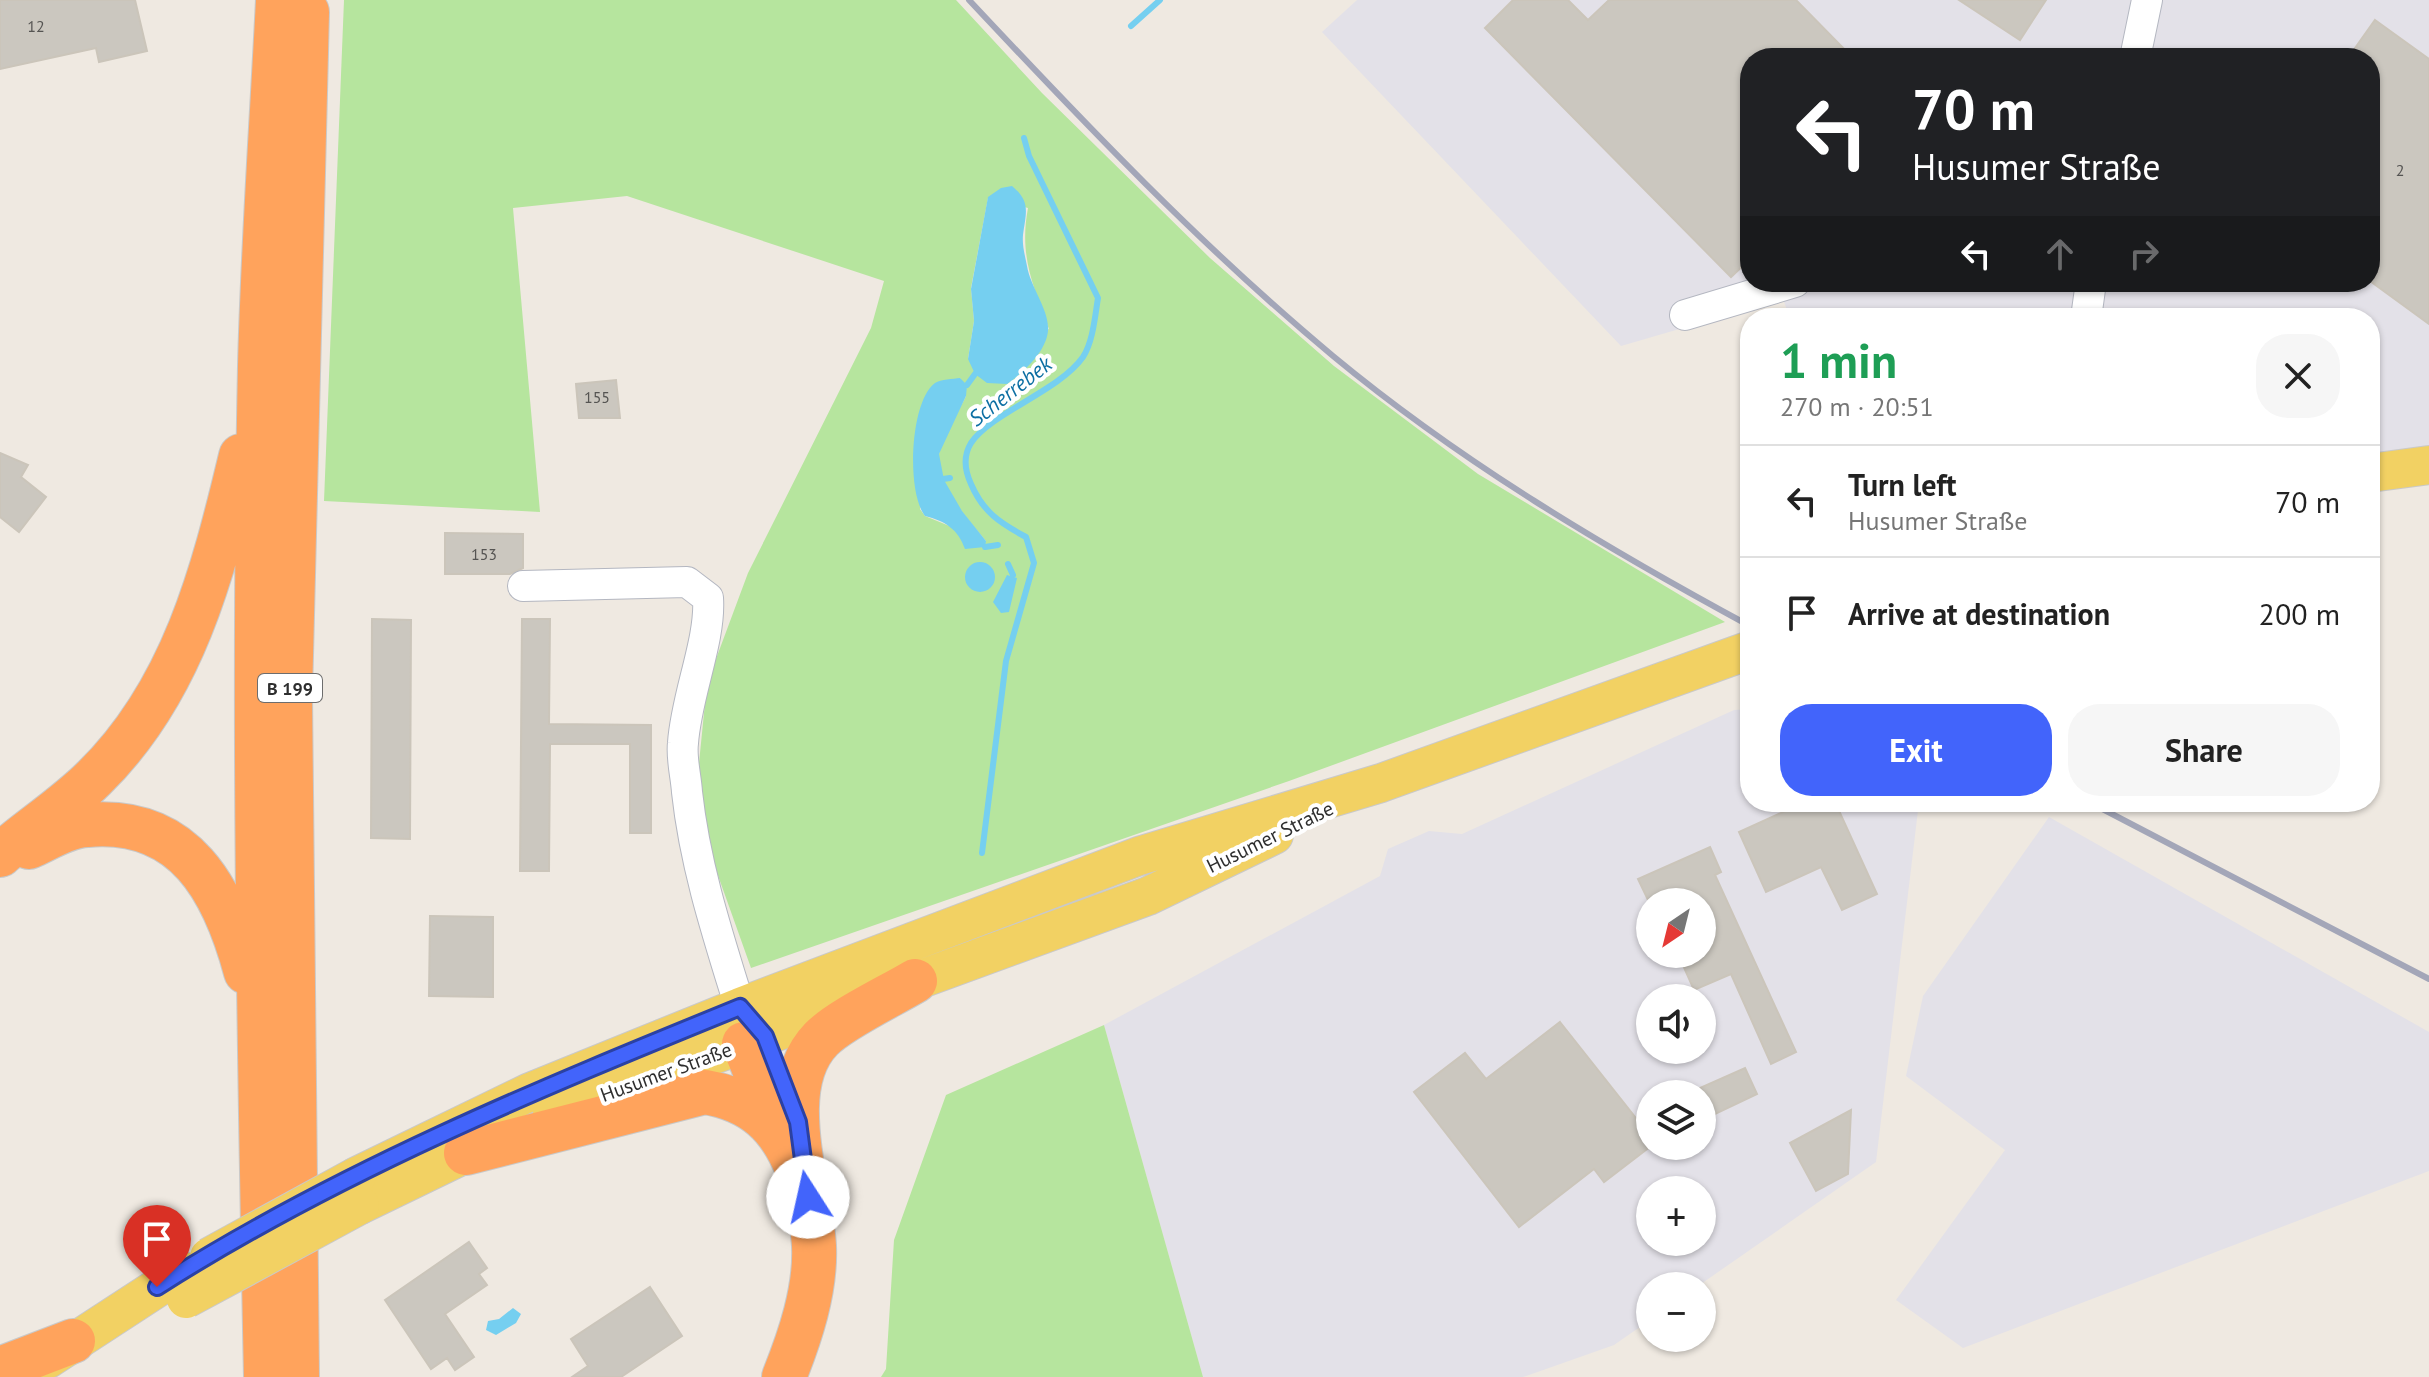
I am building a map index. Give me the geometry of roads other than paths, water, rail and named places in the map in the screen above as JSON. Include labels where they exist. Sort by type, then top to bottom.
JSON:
[{"type":"highway","name":"B 199","points":[[266,1377],[258,1016],[256,708],[260,364],[278,0]]},
{"type":"highway","name":"B 199","points":[[297,1377],[290,695],[308,0]]},
{"type":"highway","points":[[0,855],[94,778],[140,723],[183,652],[214,569],[260,364]]},
{"type":"highway","points":[[0,863],[56,834],[86,824],[133,828],[168,838],[201,867],[235,929],[258,1016]]},
{"type":"highway","points":[[789,1127],[803,1065],[821,1038],[915,981]]},
{"type":"highway","points":[[750,1029],[789,1127],[808,1197],[812,1263],[798,1340],[784,1377]]},
{"type":"highway","points":[[466,1153],[705,1092],[731,1097],[789,1127]]},
{"type":"highway","points":[[0,1369],[70,1359]]},
{"type":"main road","points":[[2380,472],[2429,465]]},
{"type":"main road","name":"Husumer Straße","points":[[359,1190],[466,1153],[1139,856],[1381,783],[1740,654]]},
{"type":"main road","name":"Husumer Straße","points":[[22,1377],[70,1359],[185,1285],[530,1092],[915,981],[1148,896],[1381,783]]},
{"type":"street","points":[[2137,48],[2147,0]]},
{"type":"street","points":[[1685,315],[1762,292]]},
{"type":"street","points":[[523,586],[687,582],[708,598],[709,614],[692,680],[682,745],[691,829],[705,891],[750,1029]]},
{"type":"water","points":[[1012,186],[1025,202],[1024,250],[1029,274],[1046,315],[1048,331],[1043,347],[1020,374],[1007,384],[987,383],[975,374],[968,359],[974,321],[971,289],[988,197],[1001,188]]},
{"type":"water","points":[[960,378],[967,385],[966,396],[939,454],[944,480],[962,511],[986,541],[985,547],[965,549],[950,527],[925,516],[915,488],[913,468],[916,427],[927,393],[935,383]]},
{"type":"water","points":[[980,562],[986,563],[994,571],[994,583],[986,591],[980,592],[974,591],[966,583],[965,577],[966,571],[974,563]]},
{"type":"water","points":[[1007,575],[1017,578],[1009,612],[1001,613],[993,602]]},
{"type":"water","points":[[513,1308],[521,1314],[516,1323],[496,1335],[486,1330],[488,1321],[499,1319]]},
{"type":"waterway","name":"Scherrebek","points":[[1131,26],[1160,0]]},
{"type":"waterway","name":"Scherrebek","points":[[982,853],[1006,661],[1034,563],[1026,537],[993,516],[976,494],[967,474],[967,453],[981,432],[1058,381],[1083,357],[1091,336],[1098,298],[1029,156],[1024,138]]},
{"type":"waterway","points":[[967,385],[975,374]]},
{"type":"waterway","points":[[943,479],[950,478]]},
{"type":"waterway","points":[[985,547],[998,545]]},
{"type":"waterway","points":[[1008,564],[1013,575]]},
{"type":"railway","points":[[969,0],[1191,228],[1333,356],[1432,432],[1535,501],[1740,620]]},
{"type":"railway","points":[[2108,812],[2429,979]]}]
